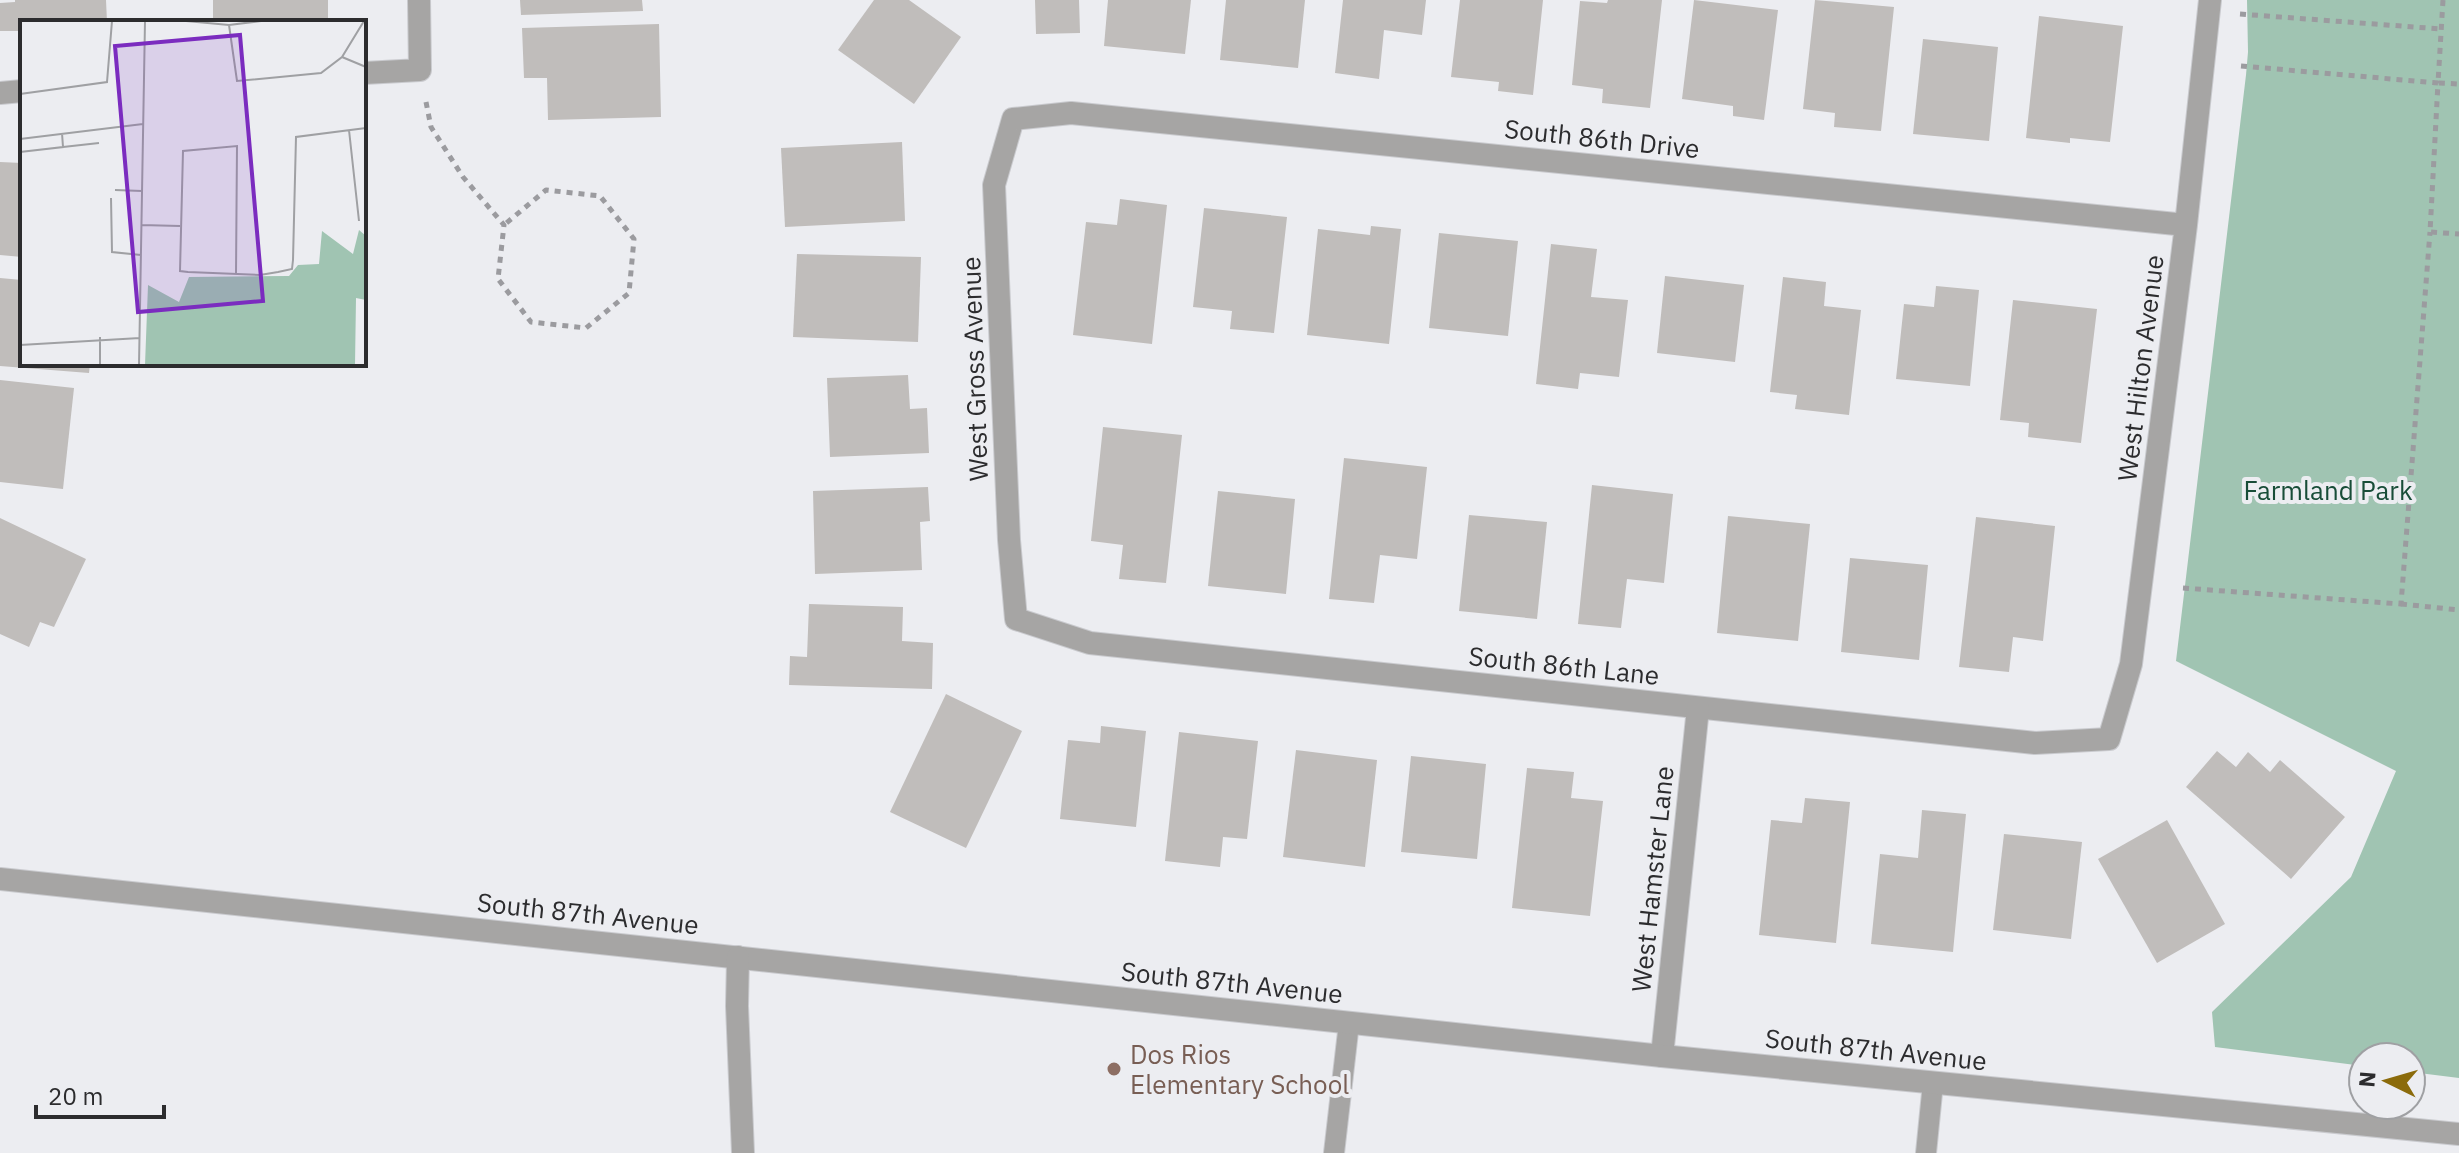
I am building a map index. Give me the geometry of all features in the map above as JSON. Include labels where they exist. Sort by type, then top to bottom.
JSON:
[{"type":"street","points":[[366,73],[420,70],[419,0]]},
{"type":"street","name":"West Hilton Avenue","points":[[2109,739],[2131,664],[2186,225],[2210,0]]},
{"type":"street","points":[[0,93],[20,91]]},
{"type":"street","name":"South 86th Drive","points":[[1013,119],[1071,113],[2186,225]]},
{"type":"street","name":"West Gross Avenue","points":[[1013,119],[994,185],[1009,540],[1016,619]]},
{"type":"street","name":"South 86th Lane","points":[[1016,619],[1090,643],[2035,743],[2109,739]]},
{"type":"street","name":"West Hamster Lane","points":[[1662,1056],[1698,708]]},
{"type":"street","name":"South 87th Avenue","points":[[0,879],[1662,1056],[2459,1134]]},
{"type":"street","points":[[738,957],[743,1153]]},
{"type":"lane","points":[[1334,1153],[1349,1023]]},
{"type":"lane","points":[[1926,1153],[1933,1083]]},
{"type":"path","points":[[2401,604],[2430,232],[2443,0]]},
{"type":"path","points":[[2240,14],[2441,29]]},
{"type":"path","points":[[2241,66],[2459,84]]},
{"type":"path","points":[[420,70],[431,127],[463,177],[504,225],[498,279],[531,322],[586,328],[629,293],[634,239],[600,196],[546,190],[504,225]]},
{"type":"path","points":[[2430,232],[2459,234]]},
{"type":"path","points":[[2183,588],[2459,610]]},
{"type":"green space","name":"Farmland Park","points":[[2247,0],[2459,0],[2459,1078],[2427,1074],[2427,1041],[2347,1041],[2347,1064],[2215,1047],[2212,1012],[2351,877],[2396,771],[2176,661],[2248,52]]},
{"type":"building","points":[[106,0],[107,20],[20,20],[20,31],[0,31],[0,3]]},
{"type":"building","points":[[213,0],[328,0],[328,20],[213,20]]},
{"type":"building","points":[[520,0],[642,0],[643,11],[521,15]]},
{"type":"building","points":[[874,0],[909,0],[961,37],[914,104],[838,50]]},
{"type":"building","points":[[1035,0],[1079,0],[1080,33],[1036,34]]},
{"type":"building","points":[[1108,0],[1191,0],[1185,54],[1104,46]]},
{"type":"building","points":[[1226,0],[1305,0],[1298,68],[1220,60]]},
{"type":"building","points":[[1343,0],[1426,0],[1422,35],[1384,30],[1379,79],[1335,73]]},
{"type":"building","points":[[1460,0],[1543,0],[1533,95],[1498,91],[1499,82],[1451,77]]},
{"type":"building","points":[[1608,0],[1662,0],[1650,108],[1602,103],[1603,89],[1572,85],[1580,1],[1607,3]]},
{"type":"building","points":[[1694,0],[1778,10],[1764,120],[1733,116],[1733,106],[1682,99]]},
{"type":"building","points":[[1815,0],[1894,7],[1881,131],[1834,127],[1835,113],[1803,109]]},
{"type":"building","points":[[2039,16],[2123,26],[2110,142],[2070,138],[2070,143],[2026,138]]},
{"type":"building","points":[[659,24],[661,117],[548,120],[547,78],[524,78],[522,28]]},
{"type":"building","points":[[1923,39],[1998,47],[1989,141],[1913,134]]},
{"type":"building","points":[[902,142],[905,221],[785,227],[781,148]]},
{"type":"building","points":[[0,162],[20,163],[20,257],[0,255]]},
{"type":"building","points":[[1120,199],[1167,205],[1152,344],[1073,335],[1086,222],[1117,225]]},
{"type":"building","points":[[1204,208],[1287,217],[1274,333],[1230,329],[1232,311],[1193,307]]},
{"type":"building","points":[[1371,226],[1401,229],[1389,344],[1307,335],[1318,229],[1370,235]]},
{"type":"building","points":[[1439,233],[1518,241],[1508,336],[1429,328]]},
{"type":"building","points":[[1551,244],[1597,249],[1591,297],[1628,300],[1619,377],[1580,373],[1578,389],[1536,384]]},
{"type":"building","points":[[797,254],[921,257],[918,342],[793,337]]},
{"type":"building","points":[[1665,276],[1744,285],[1735,362],[1657,353]]},
{"type":"building","points":[[1783,277],[1826,282],[1824,306],[1861,310],[1849,415],[1795,409],[1797,395],[1770,392]]},
{"type":"building","points":[[0,278],[20,280],[20,366],[90,366],[89,373],[0,366]]},
{"type":"building","points":[[1936,286],[1979,290],[1970,386],[1896,379],[1904,304],[1934,307]]},
{"type":"building","points":[[2013,300],[2097,309],[2081,443],[2028,437],[2029,423],[2000,420]]},
{"type":"building","points":[[908,375],[910,409],[927,408],[929,453],[830,457],[827,378]]},
{"type":"building","points":[[0,380],[74,388],[63,489],[0,482]]},
{"type":"building","points":[[1103,427],[1182,435],[1166,583],[1119,579],[1123,545],[1091,541]]},
{"type":"building","points":[[1344,458],[1427,467],[1417,559],[1380,555],[1374,603],[1329,599]]},
{"type":"building","points":[[1592,485],[1673,494],[1664,583],[1627,579],[1621,628],[1578,624]]},
{"type":"building","points":[[928,487],[930,521],[920,522],[922,570],[815,574],[813,491]]},
{"type":"building","points":[[1218,491],[1295,499],[1286,594],[1208,586]]},
{"type":"building","points":[[1469,515],[1547,522],[1537,619],[1459,611]]},
{"type":"building","points":[[1728,516],[1810,524],[1798,641],[1717,633]]},
{"type":"building","points":[[1976,517],[2055,526],[2043,641],[2013,637],[2009,672],[1959,667]]},
{"type":"building","points":[[0,518],[86,559],[54,627],[40,622],[29,647],[0,634]]},
{"type":"building","points":[[1850,558],[1928,565],[1919,660],[1841,652]]},
{"type":"building","points":[[809,604],[903,607],[902,641],[933,643],[932,689],[789,685],[790,656],[807,657]]},
{"type":"building","points":[[946,694],[1022,731],[966,848],[890,812]]},
{"type":"building","points":[[1101,726],[1146,731],[1136,827],[1060,819],[1068,740],[1100,743]]},
{"type":"building","points":[[1179,732],[1258,741],[1247,839],[1223,837],[1220,867],[1165,861]]},
{"type":"building","points":[[1296,750],[1377,760],[1365,867],[1283,857]]},
{"type":"building","points":[[2217,751],[2236,767],[2248,752],[2270,772],[2280,760],[2345,817],[2291,879],[2186,787]]},
{"type":"building","points":[[1411,756],[1486,764],[1477,859],[1401,852]]},
{"type":"building","points":[[1527,768],[1574,772],[1571,798],[1603,801],[1590,916],[1512,908]]},
{"type":"building","points":[[1805,798],[1850,802],[1836,943],[1759,935],[1771,820],[1802,823]]},
{"type":"building","points":[[1922,810],[1966,814],[1953,952],[1871,944],[1880,854],[1918,858]]},
{"type":"building","points":[[2167,820],[2225,924],[2157,963],[2098,859]]},
{"type":"building","points":[[2004,834],[2082,842],[2071,939],[1993,930]]},
{"type":"place","name":"Dos Rios Elementary School","points":[[1114,1069]]}]
